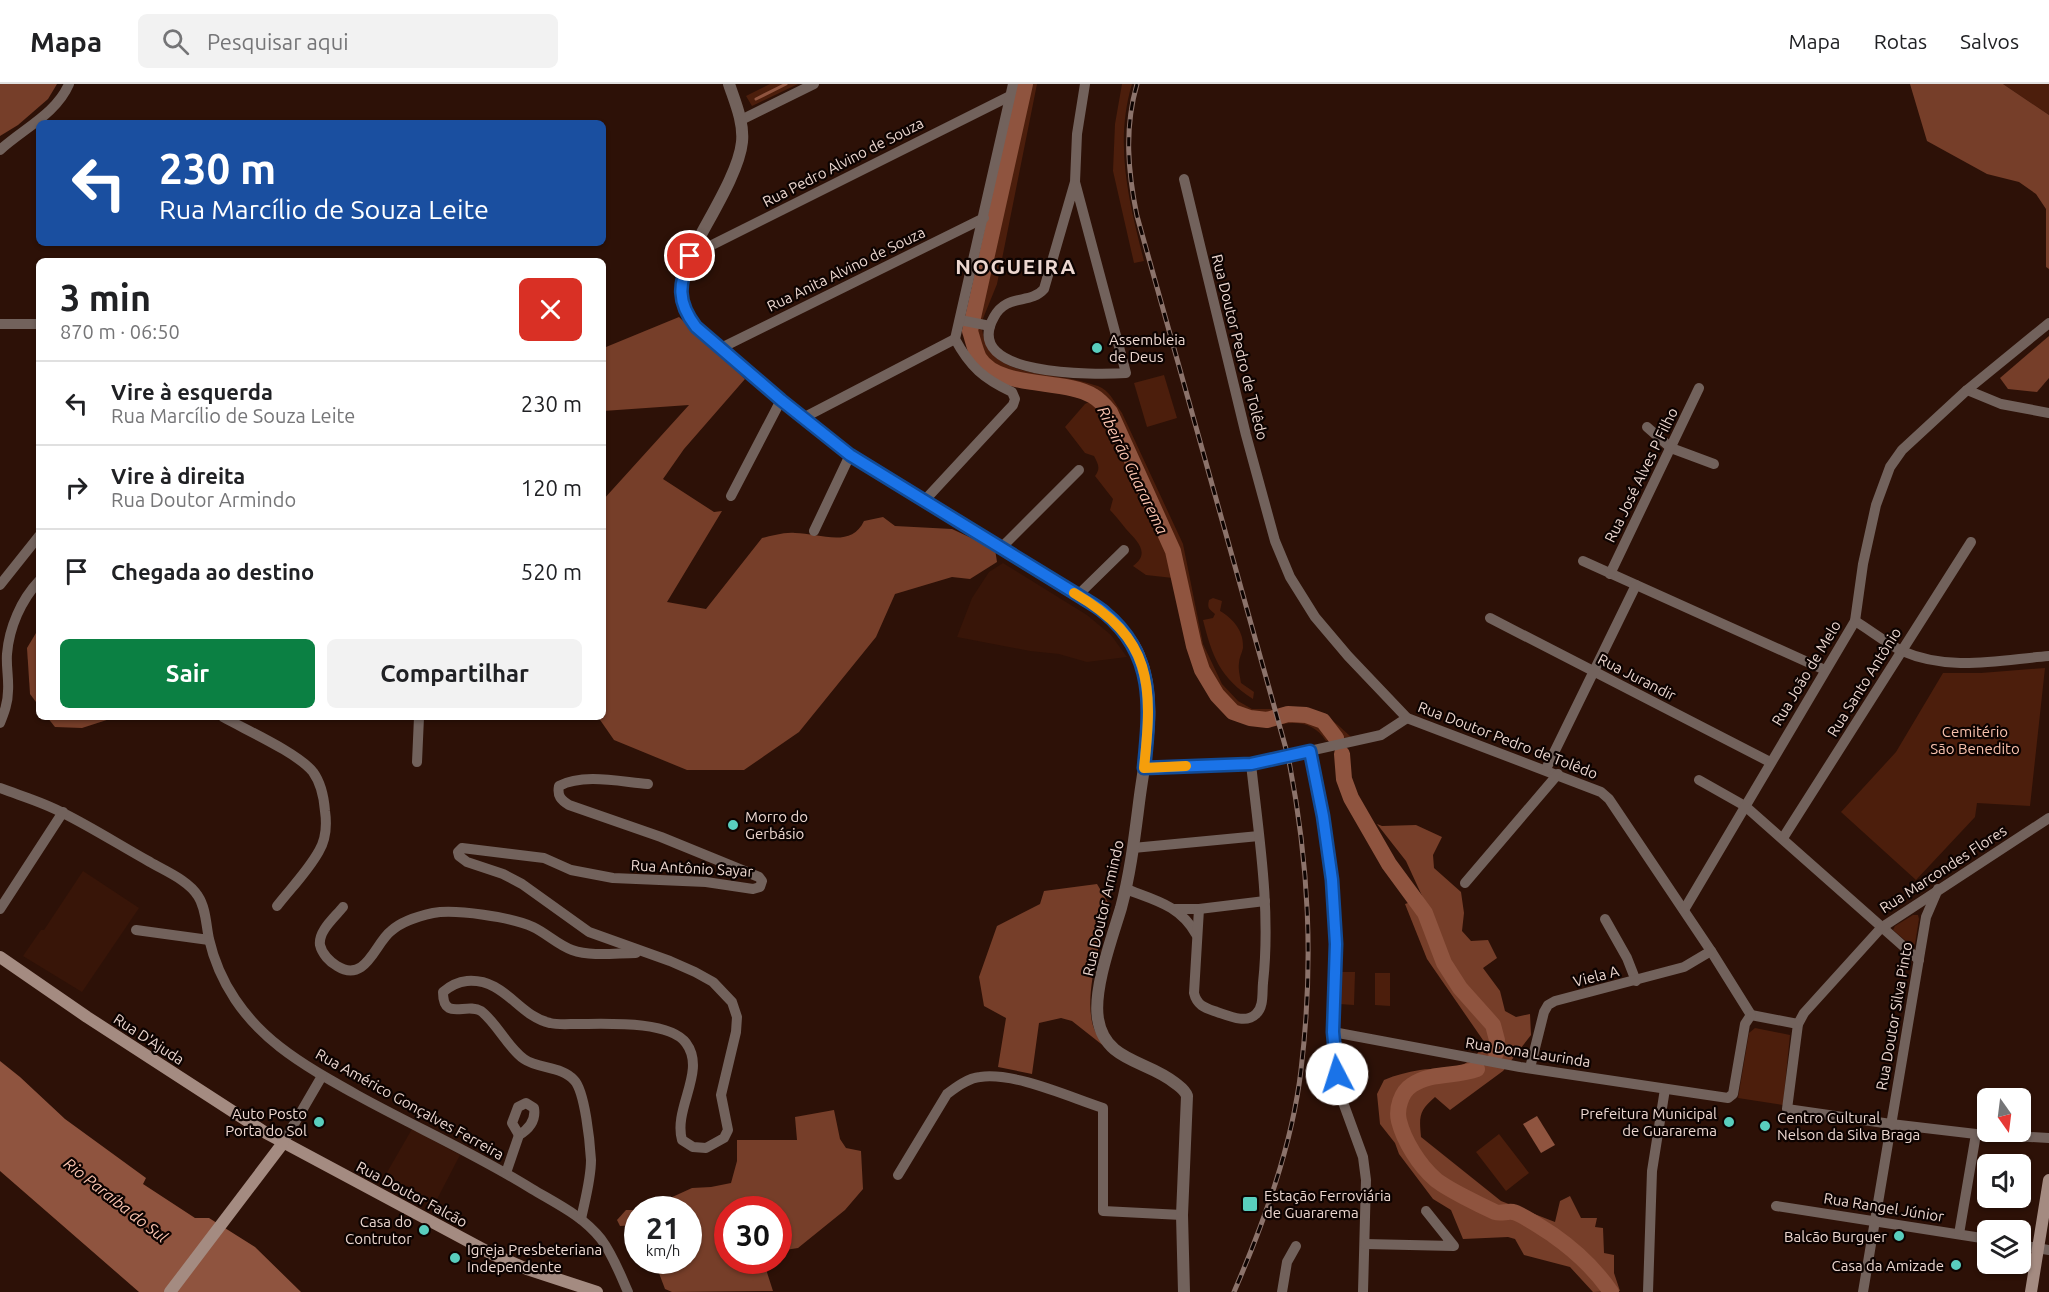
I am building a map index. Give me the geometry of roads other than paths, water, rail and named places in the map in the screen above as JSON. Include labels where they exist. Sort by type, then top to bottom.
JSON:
[{"type":"main road","name":"Rua D'Ajuda","points":[[0,957],[96,1023],[283,1143]]},
{"type":"main road","points":[[170,1292],[283,1143]]},
{"type":"main road","name":"Rua Doutor Falcão","points":[[283,1143],[492,1254],[538,1273],[597,1292]]},
{"type":"main road","points":[[2031,1292],[2044,1249],[2049,1180]]},
{"type":"street","points":[[39,120],[63,98],[69,84]]},
{"type":"street","name":"Rua Doutor Armindo","points":[[729,84],[741,120],[742,141],[738,157],[682,276],[681,289],[687,315],[696,327],[781,400],[850,455],[1105,613],[1131,641],[1139,656],[1145,674],[1149,722],[1144,768],[1126,889],[1103,971],[1099,991],[1098,1018],[1104,1039],[1114,1050],[1168,1077],[1185,1091],[1187,1096],[1182,1215],[1184,1292]]},
{"type":"street","points":[[741,120],[814,84]]},
{"type":"street","points":[[803,418],[955,339],[962,321],[1013,84]]},
{"type":"street","points":[[1075,182],[1126,373],[1096,375],[1024,366],[1006,360],[991,347],[988,326],[1003,305],[1012,300],[1038,296],[1044,289],[1075,182],[1077,134],[1085,84]]},
{"type":"street","name":"Rua Pedro Alvino de Souza","points":[[690,256],[1010,96]]},
{"type":"street","points":[[0,150],[36,122]]},
{"type":"street","name":"Rua Doutor Pedro de Tolêdo","points":[[1184,179],[1246,435],[1275,541],[1290,577],[1315,617],[1348,656],[1407,718],[1546,769],[1601,792],[1609,799],[1711,951],[1748,1019]]},
{"type":"street","name":"Rua Anita Alvino de Souza","points":[[721,348],[984,218]]},
{"type":"street","points":[[962,321],[988,326]]},
{"type":"street","name":"Rua João de Melo","points":[[1684,910],[1855,621],[1863,564],[1876,505],[1890,467],[1902,450],[1967,390],[2049,323]]},
{"type":"street","points":[[0,324],[36,324]]},
{"type":"street","points":[[924,501],[1013,405],[1015,399],[1012,392],[996,385],[972,366],[955,339]]},
{"type":"street","name":"Rua José Alves P Filho","points":[[1610,574],[1699,388]]},
{"type":"street","points":[[1967,390],[2001,404],[2049,413]]},
{"type":"street","points":[[731,496],[781,400]]},
{"type":"street","points":[[1647,427],[1671,448],[1714,464]]},
{"type":"street","points":[[814,531],[850,455]]},
{"type":"street","points":[[1001,548],[1079,470]]},
{"type":"street","points":[[0,585],[36,541]]},
{"type":"street","name":"Rua Santo Antônio","points":[[1783,838],[1971,542]]},
{"type":"street","points":[[1078,595],[1124,550]]},
{"type":"street","points":[[1583,561],[1826,670]]},
{"type":"street","points":[[0,723],[7,705],[9,640],[23,603],[36,585]]},
{"type":"street","points":[[1546,769],[1636,585]]},
{"type":"street","name":"Rua Jurandir","points":[[1490,618],[1770,762]]},
{"type":"street","points":[[1855,621],[1901,650],[1929,660],[1960,664],[2049,656]]},
{"type":"street","points":[[1144,768],[1251,764],[1381,735],[1407,718]]},
{"type":"street","points":[[228,720],[303,762],[317,779],[323,794],[326,823],[321,849],[277,906]]},
{"type":"street","points":[[417,762],[419,720]]},
{"type":"street","points":[[1310,751],[1323,816],[1332,891],[1336,944],[1333,1032],[1340,1094],[1363,1157],[1366,1180],[1363,1292]]},
{"type":"street","points":[[1199,909],[1196,934],[1195,999],[1205,1007],[1234,1017],[1251,1018],[1261,1007],[1267,950],[1265,901],[1251,764]]},
{"type":"street","points":[[1464,883],[1558,774]]},
{"type":"street","name":"Rua Antônio Sayar","points":[[646,953],[589,932],[522,884],[503,874],[467,862],[459,856],[458,852],[462,848],[544,858],[571,870],[613,878],[706,882],[753,889],[760,886],[762,881],[759,877],[661,837],[569,805],[561,800],[558,793],[559,786],[568,781],[596,780],[648,784]]},
{"type":"street","points":[[1699,780],[1745,806],[1919,960]]},
{"type":"street","name":"Rua Américo Gonçalves Ferreira","points":[[0,788],[63,812],[193,889],[203,908],[209,940],[217,964],[231,993],[245,1014],[280,1047],[322,1076],[408,1124],[506,1173],[581,1219],[602,1240],[628,1292]]},
{"type":"street","points":[[0,909],[63,812]]},
{"type":"street","name":"Rua Marcondes Flores","points":[[1798,1024],[1804,1014],[1881,928],[2049,818]]},
{"type":"street","points":[[1133,848],[1259,836]]},
{"type":"street","points":[[1126,889],[1175,909],[1199,909],[1265,901]]},
{"type":"street","name":"Rua Doutor Silva Pinto","points":[[1863,1292],[1926,917],[1938,889]]},
{"type":"street","points":[[1913,906],[1922,909],[1926,917]]},
{"type":"street","points":[[343,907],[321,934],[320,944],[324,954],[334,965],[344,970],[354,970],[364,966],[385,936],[412,919],[435,913],[476,914],[524,923],[572,950],[587,953],[646,953],[695,972],[713,982],[732,1002],[737,1017],[736,1032],[722,1095],[728,1130],[724,1138],[706,1148],[693,1147],[682,1140],[680,1120],[694,1065],[691,1050],[678,1036],[667,1030],[639,1026],[550,1023],[536,1017],[505,992],[487,983],[459,982],[448,987],[443,993],[447,1007],[454,1010],[467,1008],[480,1011],[524,1060],[566,1074],[574,1080],[583,1096],[591,1160],[581,1219]]},
{"type":"street","points":[[1175,909],[1191,925],[1196,934]]},
{"type":"street","points":[[1605,920],[1627,958],[1636,981]]},
{"type":"street","points":[[136,930],[209,940]]},
{"type":"street","name":"Viela A","points":[[1530,1068],[1544,1011],[1548,1005],[1555,1001],[1684,967],[1711,951]]},
{"type":"street","points":[[1748,1019],[1798,1024],[1787,1108],[1890,1124],[1976,1134],[2049,1138]]},
{"type":"street","name":"Rua Dona Laurinda","points":[[1333,1032],[1530,1068],[1728,1098],[1733,1094],[1748,1019]]},
{"type":"street","points":[[283,1143],[322,1076]]},
{"type":"street","points":[[898,1175],[947,1094],[957,1086],[978,1077],[1012,1078],[1103,1108],[1103,1211],[1182,1215]]},
{"type":"street","points":[[1648,1292],[1652,1171],[1665,1089]]},
{"type":"street","points":[[1959,1234],[1976,1134]]},
{"type":"street","points":[[506,1173],[519,1135]]},
{"type":"street","name":"Rua Rangel Júnior","points":[[1776,1206],[1977,1237]]},
{"type":"street","points":[[1365,1244],[1454,1246],[1426,1211]]},
{"type":"street","points":[[1282,1292],[1287,1262],[1296,1246]]},
{"type":"water","name":"Rio Paraíba do Sul","points":[[0,1061],[65,1119],[146,1178],[143,1184],[195,1218],[209,1218],[255,1247],[301,1292],[139,1292],[0,1171]]},
{"type":"water","points":[[1537,1116],[1555,1145],[1541,1153],[1523,1124]]},
{"type":"waterway","points":[[756,99],[786,84]]},
{"type":"waterway","name":"Ribeirão Guararema","points":[[1025,84],[970,331],[979,358],[988,368],[1001,375],[1081,391],[1098,399],[1104,405],[1110,412],[1173,551],[1194,646],[1202,670],[1217,695],[1233,712],[1250,718],[1267,720],[1288,714],[1306,715],[1323,721],[1336,738]]},
{"type":"waterway","name":"Ribeirão Guararema","points":[[1342,754],[1344,779],[1351,798],[1389,864],[1425,913],[1444,963],[1460,988],[1493,1025],[1497,1040],[1496,1053]]},
{"type":"waterway","name":"Ribeirão Guararema","points":[[1477,1069],[1427,1078],[1408,1088],[1400,1101],[1398,1116],[1404,1137],[1413,1152],[1423,1167],[1447,1187],[1495,1212],[1517,1213],[1570,1247],[1611,1292]]},
{"type":"railway","points":[[1137,84],[1129,134],[1131,183],[1137,216],[1288,756],[1305,873],[1307,990],[1297,1098],[1275,1183],[1234,1292]]},
{"type":"place","name":"Assembleia de Deus","points":[[1097,348]]},
{"type":"place","name":"Morro do Gerbásio","points":[[733,825]]},
{"type":"place","name":"Auto Posto Porta do Sol","points":[[319,1122]]},
{"type":"place","name":"Prefeitura Municipal de Guararema","points":[[1729,1122]]},
{"type":"place","name":"Centro Cultural Nelson da Silva Braga","points":[[1765,1126]]},
{"type":"place","name":"Estação Ferroviária de Guararema","points":[[1250,1204]]},
{"type":"place","name":"Casa do Contrutor","points":[[424,1230]]},
{"type":"place","name":"Balcão Burguer","points":[[1899,1236]]},
{"type":"place","name":"Igreja Presbeteriana Independente","points":[[455,1258]]},
{"type":"place","name":"Casa da Amizade","points":[[1956,1265]]},
{"type":"district","name":"NOGUEIRA","points":[[1016,266]]},
{"type":"park label","name":"Cemitério São Benedito","points":[[1975,740]]}]
